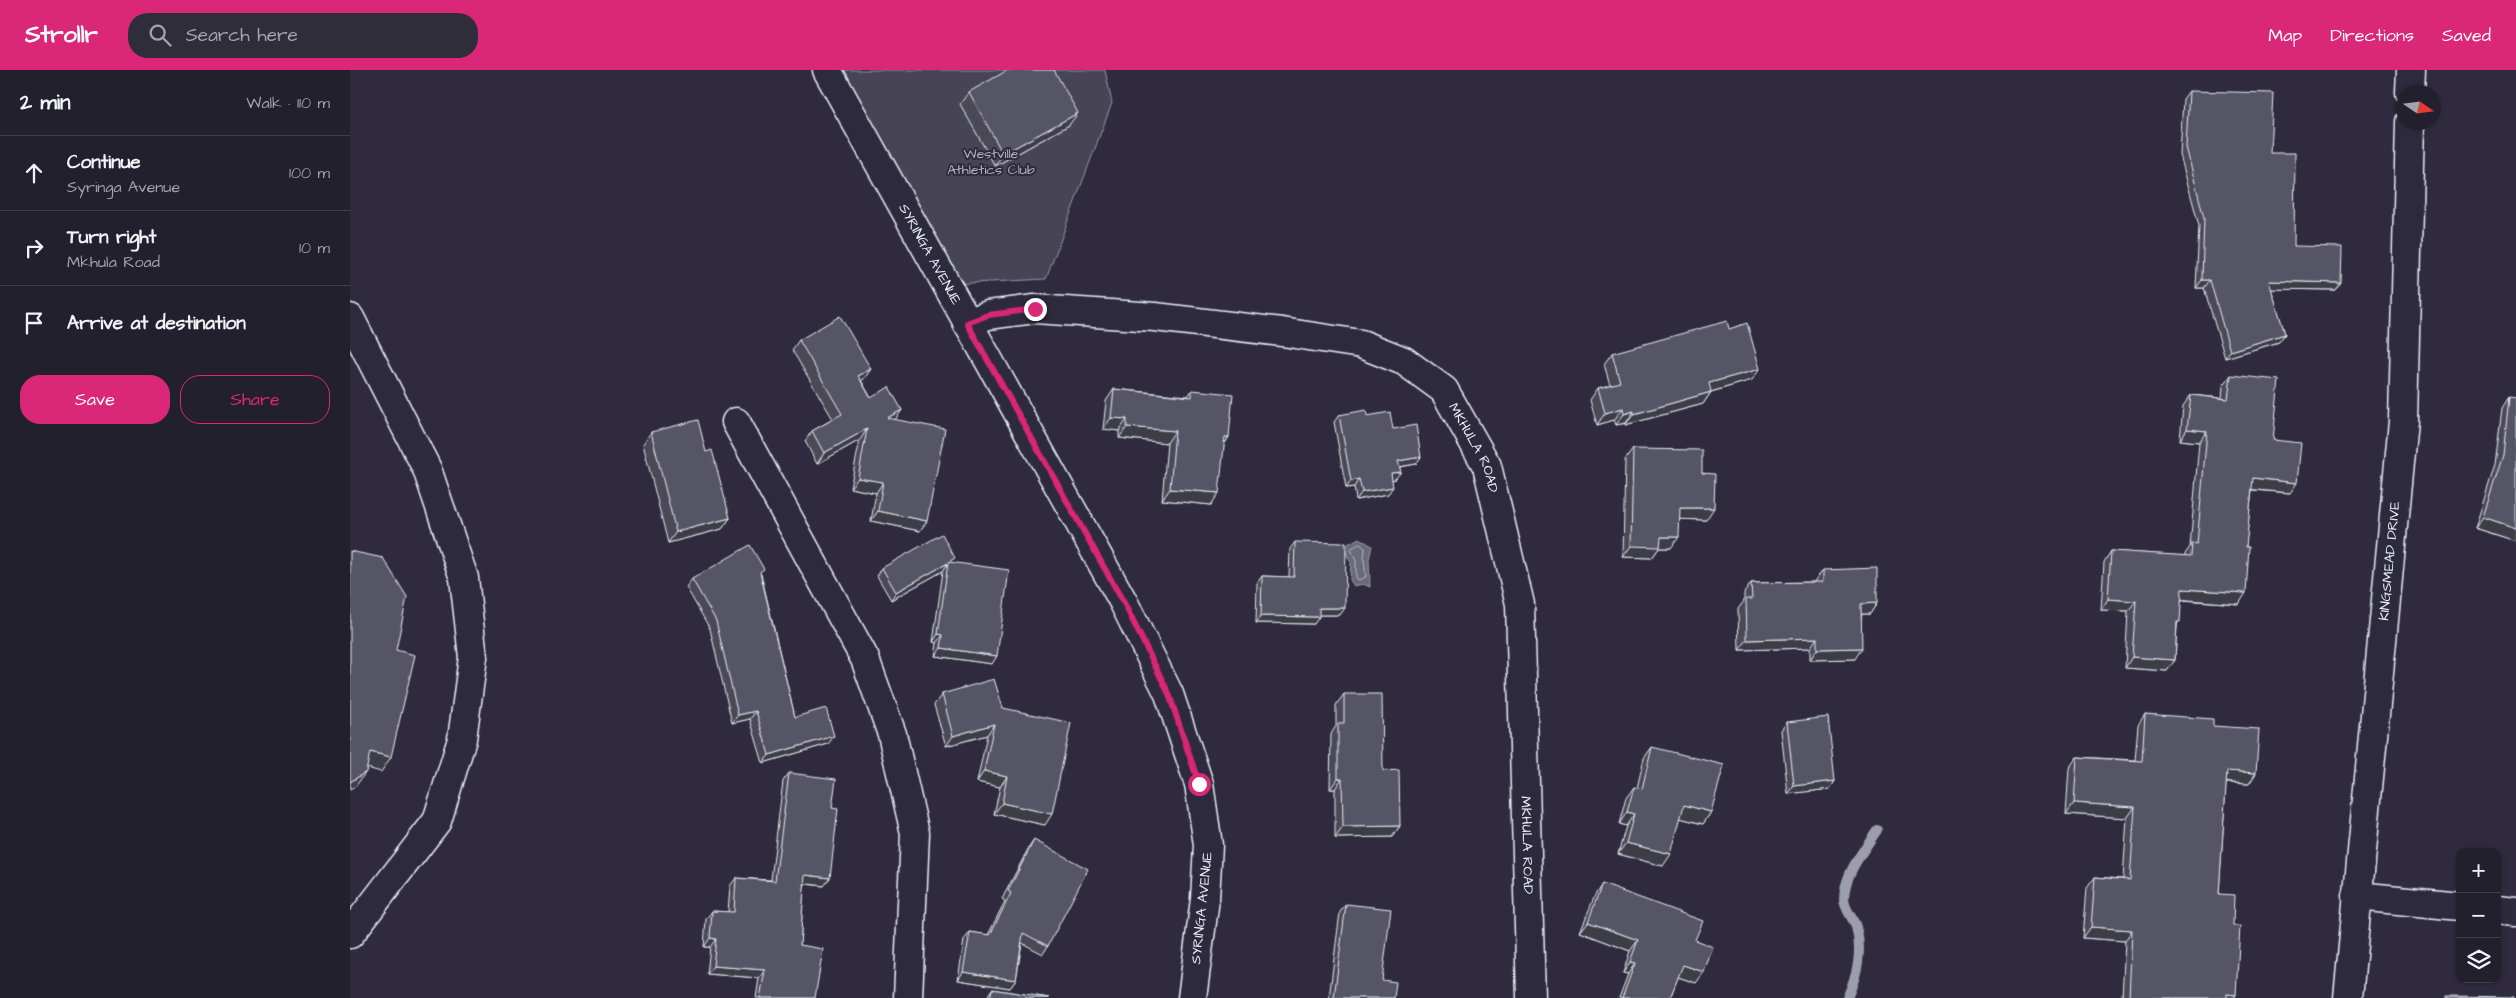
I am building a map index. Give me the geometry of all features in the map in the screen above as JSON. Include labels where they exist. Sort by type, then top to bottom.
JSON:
[{"type":"street","name":"SYRINGA AVENUE","points":[[827,70],[1124,603],[1169,694],[1199,784],[1208,845],[1205,899],[1192,998]]},
{"type":"street","points":[[2410,85],[2411,70]]},
{"type":"street","name":"KINGSMEAD DRIVE","points":[[2348,998],[2403,421],[2410,130]]},
{"type":"street","name":"MKHULA ROAD","points":[[967,323],[988,315],[1035,309],[1155,317],[1282,332],[1361,344],[1404,361],[1444,390],[1487,466],[1520,604],[1532,998]]},
{"type":"street","points":[[350,318],[427,469],[464,578],[473,657],[462,739],[437,821],[350,934]]},
{"type":"street","points":[[736,422],[865,659],[892,734],[915,833],[908,998]]},
{"type":"street","points":[[2357,896],[2456,906]]},
{"type":"street","points":[[2501,910],[2516,912]]},
{"type":"green space","name":"Westville Athletics Club","points":[[834,70],[1105,70],[1112,103],[1046,279],[954,284]]},
{"type":"water","points":[[1359,538],[1372,546],[1369,559],[1370,587],[1363,584],[1354,586],[1350,580],[1351,562],[1347,556],[1346,549],[1348,544]]},
{"type":"building","points":[[1008,70],[1054,70],[1078,113],[1003,154],[969,92]]},
{"type":"building","points":[[2189,91],[2273,93],[2270,153],[2295,153],[2294,246],[2342,247],[2341,283],[2269,281],[2285,334],[2230,351],[2210,280],[2202,280],[2204,218],[2186,147]]},
{"type":"building","points":[[840,316],[871,369],[858,376],[871,398],[889,387],[902,410],[887,418],[945,429],[927,521],[878,511],[883,482],[858,478],[867,429],[824,453],[812,431],[842,414],[799,340]]},
{"type":"building","points":[[1727,321],[1729,329],[1747,323],[1760,369],[1709,383],[1711,392],[1634,414],[1634,411],[1624,414],[1623,408],[1605,413],[1598,388],[1620,382],[1612,353]]},
{"type":"building","points":[[2231,375],[2279,380],[2273,440],[2301,443],[2297,483],[2253,478],[2246,547],[2249,547],[2246,593],[2182,589],[2180,622],[2177,622],[2175,660],[2132,657],[2136,601],[2108,599],[2111,551],[2191,556],[2192,543],[2197,544],[2207,431],[2187,429],[2191,395],[2228,399]]},
{"type":"building","points":[[1114,389],[1192,397],[1192,390],[1233,394],[1229,437],[1225,437],[1219,493],[1170,489],[1175,431],[1127,427],[1127,419],[1111,418]]},
{"type":"building","points":[[2509,397],[2516,398],[2516,528],[2483,517],[2503,455]]},
{"type":"building","points":[[1366,410],[1367,416],[1390,412],[1393,429],[1416,425],[1421,457],[1398,461],[1401,472],[1391,473],[1393,487],[1362,492],[1359,479],[1351,481],[1339,415]]},
{"type":"building","points":[[698,420],[706,452],[712,450],[730,518],[676,532],[651,432]]},
{"type":"building","points":[[1633,449],[1702,450],[1702,473],[1715,474],[1714,508],[1680,508],[1679,537],[1661,537],[1660,547],[1631,546]]},
{"type":"building","points":[[942,534],[955,558],[949,562],[1009,570],[997,656],[941,648],[943,635],[938,634],[948,563],[896,592],[882,568]]},
{"type":"building","points":[[1295,542],[1346,543],[1345,608],[1319,608],[1319,617],[1261,616],[1262,576],[1294,577]]},
{"type":"building","points":[[750,545],[764,569],[760,572],[795,717],[826,708],[834,736],[769,755],[756,711],[738,715],[716,621],[692,579]]},
{"type":"building","points":[[350,551],[383,558],[407,597],[396,650],[415,655],[391,757],[370,752],[366,772],[350,782]]},
{"type":"building","points":[[1877,568],[1877,603],[1861,604],[1862,648],[1817,649],[1817,638],[1747,640],[1746,599],[1752,599],[1751,583],[1823,582],[1823,570]]},
{"type":"building","points":[[994,679],[1003,708],[1071,723],[1052,814],[1002,803],[1007,776],[984,771],[994,724],[953,736],[942,694]]},
{"type":"building","points":[[1344,694],[1382,694],[1383,771],[1399,770],[1400,826],[1343,827],[1342,778],[1338,778],[1338,723],[1344,723]]},
{"type":"building","points":[[2145,714],[2213,719],[2213,726],[2259,729],[2256,773],[2227,771],[2219,894],[2234,895],[2233,925],[2240,926],[2236,995],[2227,994],[2227,998],[2129,998],[2132,930],[2091,927],[2095,877],[2130,880],[2135,807],[2074,803],[2077,757],[2142,761]]},
{"type":"building","points":[[1828,717],[1835,781],[1794,786],[1787,722]]},
{"type":"building","points":[[1652,747],[1724,765],[1711,812],[1684,805],[1671,854],[1626,843],[1634,814],[1627,812],[1634,787],[1642,789]]},
{"type":"building","points":[[789,773],[836,779],[832,808],[838,809],[830,878],[805,875],[800,945],[823,949],[815,998],[760,998],[765,970],[713,966],[716,939],[710,938],[712,911],[734,912],[736,878],[775,881]]},
{"type":"building","points":[[1034,840],[1088,869],[1048,946],[1023,933],[1016,980],[963,972],[970,932],[990,935],[1011,893],[1008,891]]},
{"type":"building","points":[[1602,884],[1703,921],[1695,940],[1713,947],[1704,972],[1683,965],[1670,998],[1622,998],[1635,963],[1630,962],[1638,940],[1588,922]]},
{"type":"building","points":[[1346,904],[1391,909],[1382,980],[1396,982],[1394,998],[1334,998]]},
{"type":"building","points":[[992,989],[1049,998],[990,998]]},
{"type":"building","points":[[2446,996],[2514,997],[2514,998],[2446,998]]},
{"type":"waterway","points":[[1847,998],[1854,981],[1859,945],[1856,927],[1844,902],[1845,890],[1851,871],[1877,830]]},
{"type":"route","points":[[1035,309],[988,315],[967,323],[1124,603],[1169,694],[1199,784]]}]
